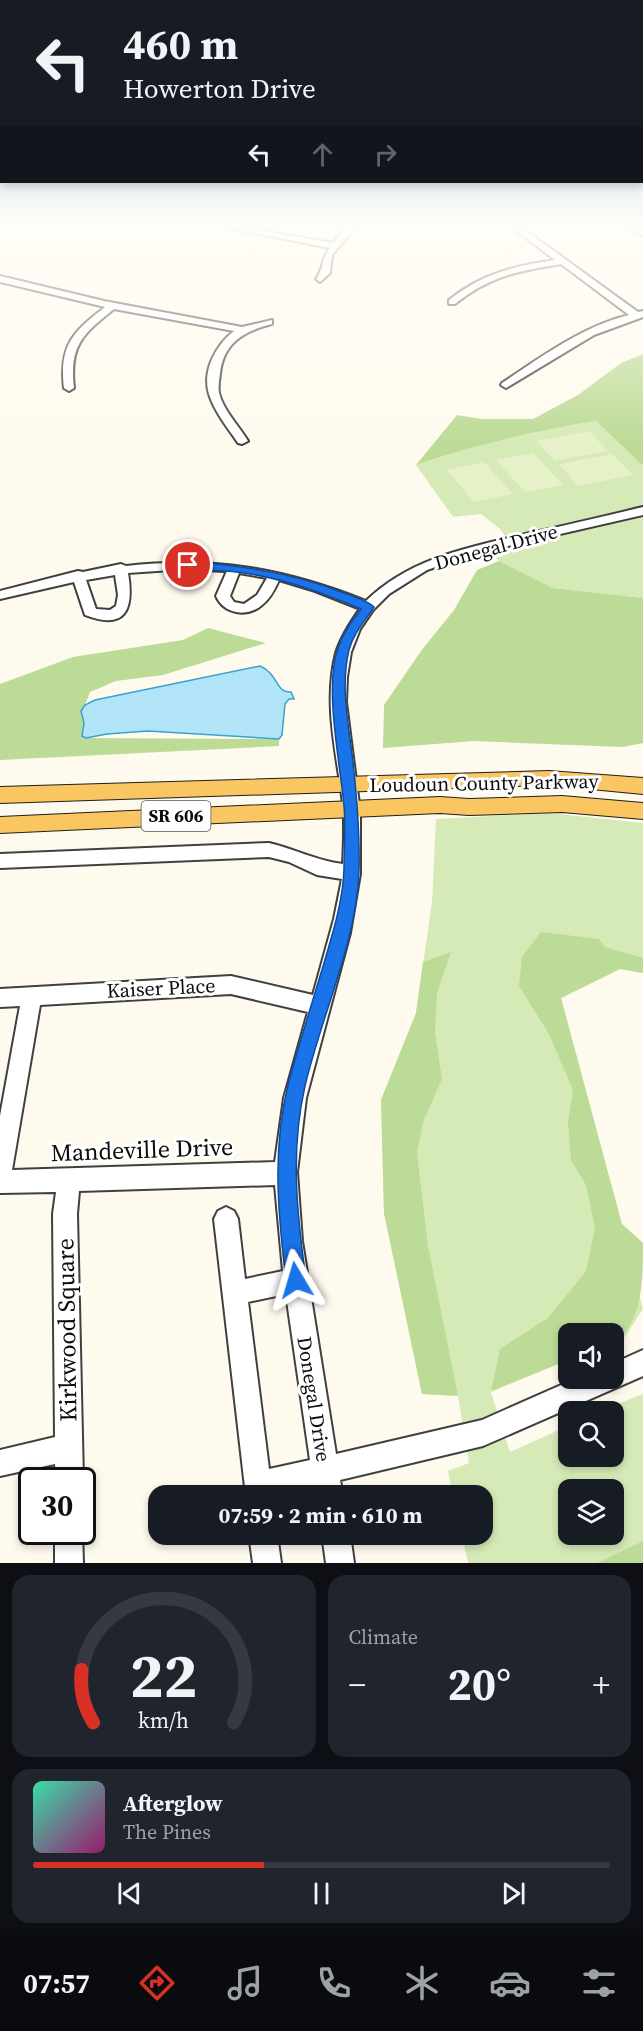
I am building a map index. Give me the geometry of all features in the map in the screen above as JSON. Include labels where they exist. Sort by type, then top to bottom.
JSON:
[{"type":"main road","name":"Loudoun County Parkway","points":[[0,795],[549,778],[643,786]]},
{"type":"main road","name":"Loudoun County Parkway","points":[[0,825],[351,809],[562,804],[643,812]]},
{"type":"street","points":[[79,298],[242,330],[269,322]]},
{"type":"street","points":[[452,302],[456,298]]},
{"type":"street","points":[[615,298],[639,315]]},
{"type":"street","points":[[69,388],[66,365],[75,338],[112,306]]},
{"type":"street","points":[[506,385],[569,345],[639,315]]},
{"type":"street","points":[[242,330],[218,353],[213,368],[214,392],[243,441]]},
{"type":"street","name":"Donegal Drive","points":[[327,1485],[287,1214],[286,1173],[290,1120],[297,1086],[342,927],[351,873],[351,809],[338,699],[339,664],[350,633],[368,607],[407,575],[443,558],[643,511]]},
{"type":"street","points":[[0,595],[78,575],[121,568],[188,565],[235,568],[275,575],[321,588],[368,607]]},
{"type":"street","points":[[78,575],[90,612],[109,615],[119,610],[124,602],[121,568]]},
{"type":"street","points":[[235,568],[223,596],[226,603],[233,608],[245,608],[259,602],[275,575]]},
{"type":"street","points":[[0,861],[269,850],[293,856],[317,868],[351,873]]},
{"type":"street","name":"Kaiser Place","points":[[0,998],[231,985],[320,1006]]},
{"type":"street","points":[[0,1177],[32,996]]},
{"type":"street","name":"Mandeville Drive","points":[[0,1182],[286,1173]]},
{"type":"street","name":"Kirkwood Square","points":[[69,1179],[65,1214],[69,1467]]},
{"type":"street","points":[[226,1219],[257,1485]]},
{"type":"street","points":[[235,1293],[296,1280]]},
{"type":"street","points":[[624,1372],[643,1363]]},
{"type":"street","points":[[276,1485],[325,1469],[483,1433],[583,1389]]},
{"type":"street","points":[[0,1463],[68,1448]]},
{"type":"street","points":[[69,1545],[69,1563]]},
{"type":"street","points":[[265,1545],[267,1563]]},
{"type":"street","points":[[338,1545],[340,1563]]},
{"type":"green space","points":[[643,354],[643,466],[596,421],[505,439],[416,465],[457,415],[481,419],[533,419],[578,395],[621,363]]},
{"type":"green space","points":[[596,421],[643,466],[643,598],[553,588],[499,561],[490,552],[513,546],[500,529],[481,514],[453,517],[416,465],[505,439]]},
{"type":"green space","points":[[589,431],[608,451],[555,461],[536,441]]},
{"type":"green space","points":[[533,453],[563,485],[525,492],[496,460]]},
{"type":"green space","points":[[612,454],[633,475],[578,486],[559,464]]},
{"type":"green space","points":[[484,462],[513,494],[474,502],[447,470]]},
{"type":"green space","points":[[499,561],[553,588],[643,598],[643,743],[622,747],[474,741],[383,748],[384,705],[421,651],[454,610],[477,570]]},
{"type":"green space","points":[[208,628],[266,643],[163,675],[116,681],[90,692],[85,705],[86,738],[279,739],[279,746],[0,760],[0,684],[73,657],[183,640]]},
{"type":"green space","points":[[549,813],[643,823],[643,973],[620,969],[561,998],[643,1309],[624,1337],[624,1323],[558,1323],[558,1364],[491,1392],[510,1452],[558,1430],[558,1467],[624,1467],[624,1401],[643,1394],[643,1563],[468,1563],[464,1545],[493,1545],[493,1485],[451,1485],[448,1471],[469,1463],[458,1396],[422,1394],[384,1213],[381,1100],[416,1013],[432,902],[436,819]]},
{"type":"green space","points":[[541,932],[599,939],[605,947],[643,958],[643,973],[620,969],[561,998],[622,1224],[643,1243],[643,1271],[636,1312],[624,1334],[624,1323],[558,1323],[558,1364],[491,1391],[500,1349],[548,1318],[586,1271],[595,1228],[586,1185],[571,1160],[568,1123],[573,1090],[549,1034],[519,986],[522,957]]},
{"type":"green space","points":[[451,952],[437,993],[435,1033],[442,1079],[423,1122],[417,1153],[428,1246],[458,1396],[422,1394],[384,1213],[381,1100],[416,1013],[423,962]]},
{"type":"green space","points":[[643,1541],[643,1563],[597,1563]]},
{"type":"water","points":[[260,666],[271,674],[282,689],[291,692],[294,699],[289,699],[285,704],[282,735],[279,739],[148,731],[86,738],[82,736],[84,723],[81,711],[85,705],[95,700]]},
{"type":"route","points":[[188,565],[235,568],[275,575],[321,588],[368,607],[350,633],[339,664],[338,699],[351,809],[351,873],[348,899],[297,1086],[290,1120],[286,1173],[287,1214],[296,1280]]}]
